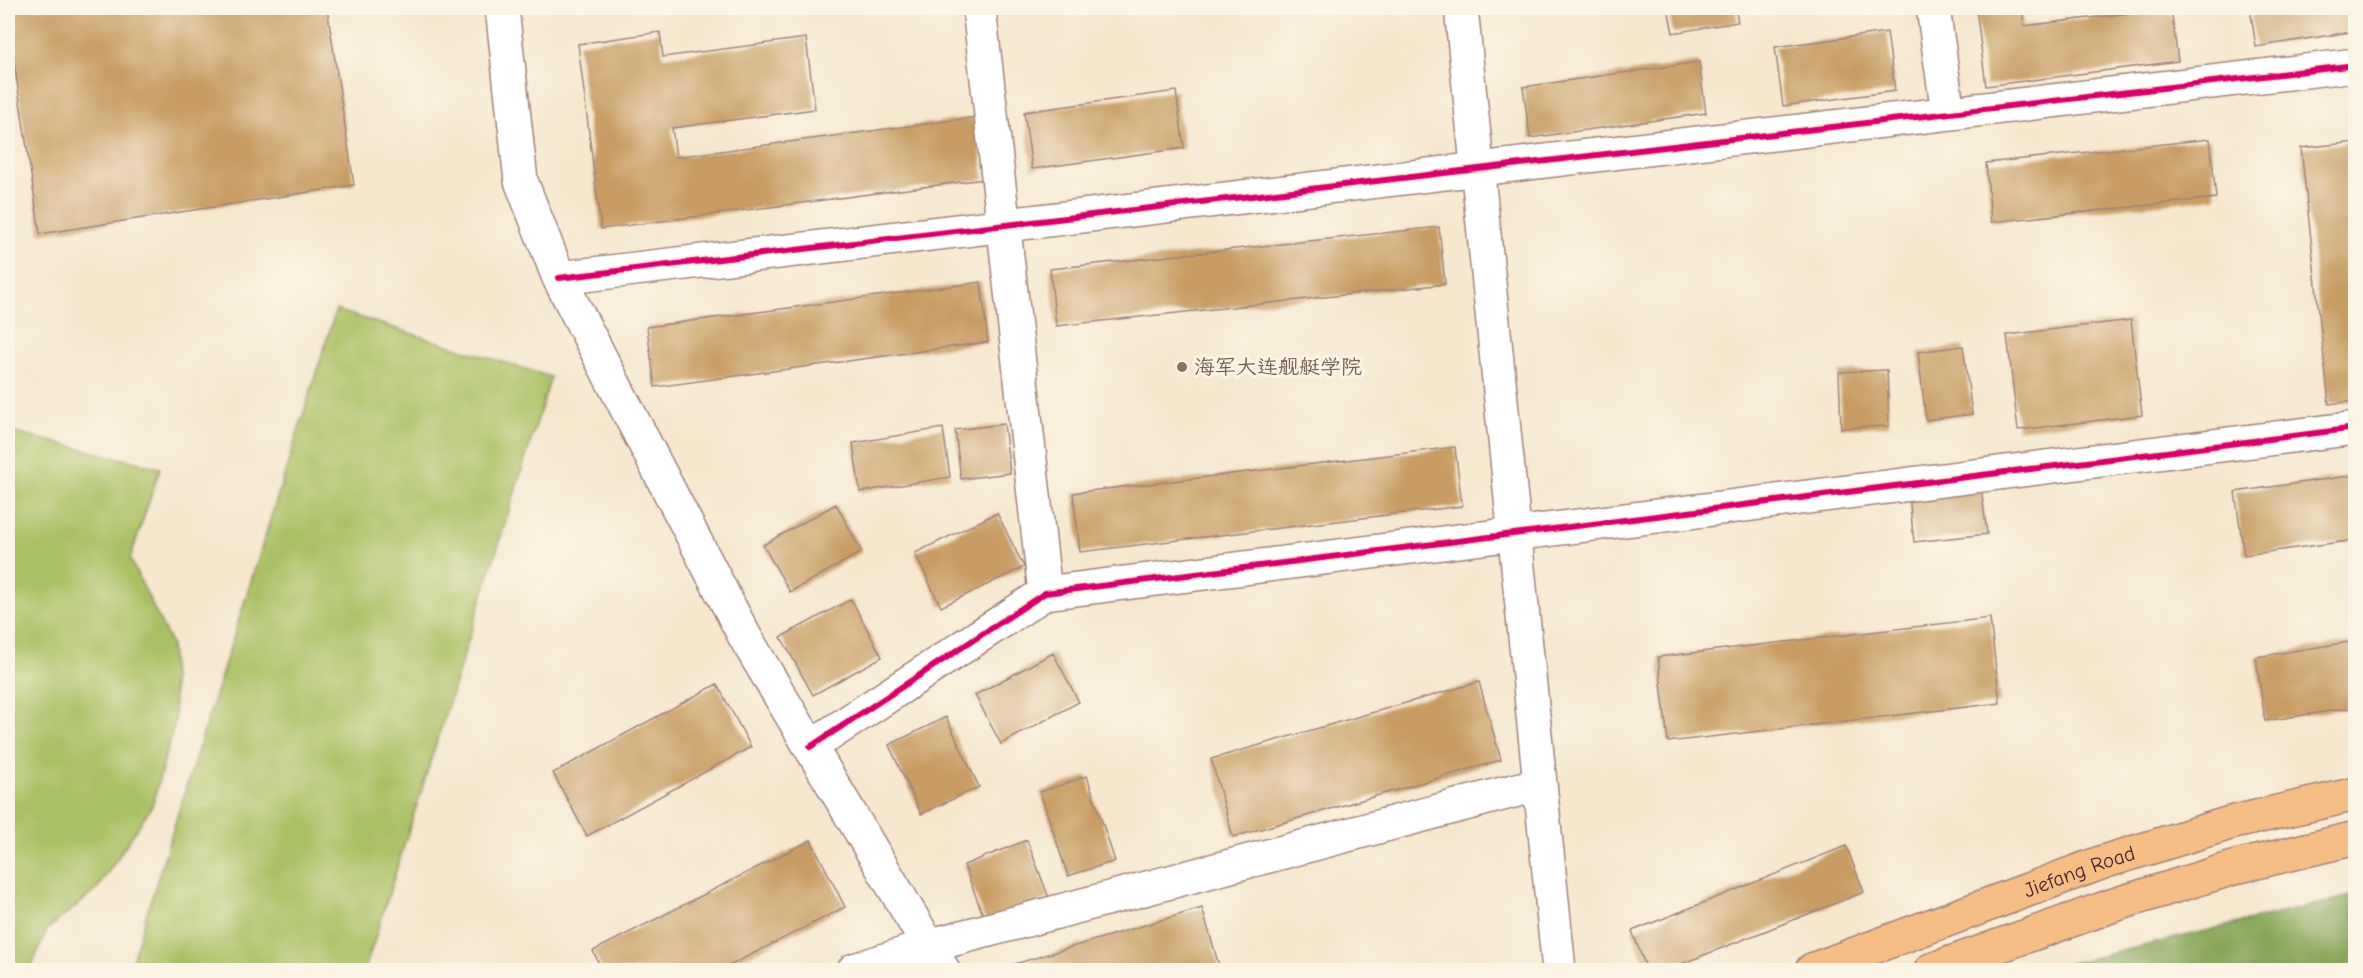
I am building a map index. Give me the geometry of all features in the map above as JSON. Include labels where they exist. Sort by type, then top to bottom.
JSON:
[{"type":"main road","name":"Jiefang Road","points":[[1812,970],[2103,862],[2230,824],[2355,794]]},
{"type":"main road","name":"Jiefang Road","points":[[1931,970],[2114,905],[2240,866],[2355,838]]},
{"type":"street","points":[[502,8],[521,181],[559,278],[745,637],[936,958]]},
{"type":"street","points":[[979,8],[1045,593]]},
{"type":"street","points":[[1461,8],[1559,970]]},
{"type":"street","points":[[1933,8],[1948,113]]},
{"type":"street","points":[[559,278],[2355,65]]},
{"type":"street","points":[[810,747],[1045,593],[2355,428]]},
{"type":"street","points":[[854,970],[936,958],[1540,784]]},
{"type":"green space","points":[[336,310],[551,377],[365,970],[129,970]]},
{"type":"green space","points":[[8,431],[160,468],[130,559],[171,644],[175,721],[152,806],[97,889],[47,930],[30,970],[8,970]]},
{"type":"green space","points":[[2355,895],[2355,970],[2053,970],[2068,964]]},
{"type":"building","points":[[8,8],[327,8],[354,185],[40,234],[8,22]]},
{"type":"building","points":[[1668,8],[1735,8],[1738,22],[1673,33]]},
{"type":"building","points":[[1976,8],[2022,8],[2024,26],[2171,8],[2178,61],[1986,86]]},
{"type":"building","points":[[2250,8],[2353,8],[2356,31],[2256,47]]},
{"type":"building","points":[[660,32],[663,57],[806,38],[815,109],[672,128],[676,157],[976,117],[984,179],[601,229],[578,44]]},
{"type":"building","points":[[1887,32],[1895,91],[1783,106],[1775,47]]},
{"type":"building","points":[[1699,62],[1706,113],[1530,138],[1523,87]]},
{"type":"building","points":[[1176,91],[1184,148],[1032,169],[1024,112]]},
{"type":"building","points":[[2210,139],[2216,198],[1991,222],[1986,163]]},
{"type":"building","points":[[2356,142],[2356,401],[2329,404],[2301,148]]},
{"type":"building","points":[[1439,227],[1445,284],[1056,326],[1050,269]]},
{"type":"building","points":[[981,282],[988,342],[655,387],[647,327]]},
{"type":"building","points":[[2131,320],[2142,415],[2018,430],[2007,335]]},
{"type":"building","points":[[1963,346],[1972,414],[1926,420],[1918,352]]},
{"type":"building","points":[[1887,370],[1889,426],[1841,428],[1839,372]]},
{"type":"building","points":[[1004,424],[1010,473],[961,479],[955,430]]},
{"type":"building","points":[[943,428],[950,477],[860,492],[853,443]]},
{"type":"building","points":[[1455,447],[1462,506],[1080,552],[1073,493]]},
{"type":"building","points":[[2356,475],[2356,540],[2244,555],[2235,492]]},
{"type":"building","points":[[1981,487],[1987,534],[1914,542],[1909,496]]},
{"type":"building","points":[[836,504],[862,552],[790,592],[763,545]]},
{"type":"building","points":[[997,513],[1024,567],[941,607],[915,553]]},
{"type":"building","points":[[851,599],[882,657],[813,695],[781,637]]},
{"type":"building","points":[[1990,618],[2000,703],[1668,742],[1658,657]]},
{"type":"building","points":[[2356,641],[2356,707],[2265,721],[2256,657]]},
{"type":"building","points":[[1053,653],[1079,702],[1001,744],[975,695]]},
{"type":"building","points":[[1479,682],[1501,760],[1233,837],[1211,759]]},
{"type":"building","points":[[717,684],[751,747],[587,836],[553,773]]},
{"type":"building","points":[[946,717],[979,787],[921,814],[889,745]]},
{"type":"building","points":[[1087,776],[1115,861],[1068,876],[1040,792]]},
{"type":"building","points":[[811,840],[845,907],[721,970],[602,970],[593,951]]},
{"type":"building","points":[[1027,840],[1049,898],[986,923],[964,865]]},
{"type":"building","points":[[1846,846],[1864,892],[1666,970],[1647,970],[1632,931]]},
{"type":"building","points":[[1202,908],[1220,969],[1009,970],[1008,966]]},
{"type":"cycle path","points":[[559,278],[2356,65]]},
{"type":"cycle path","points":[[810,747],[1045,593],[2356,428]]},
{"type":"place","name":"海军大连舰艇学院","points":[[1182,367]]}]
